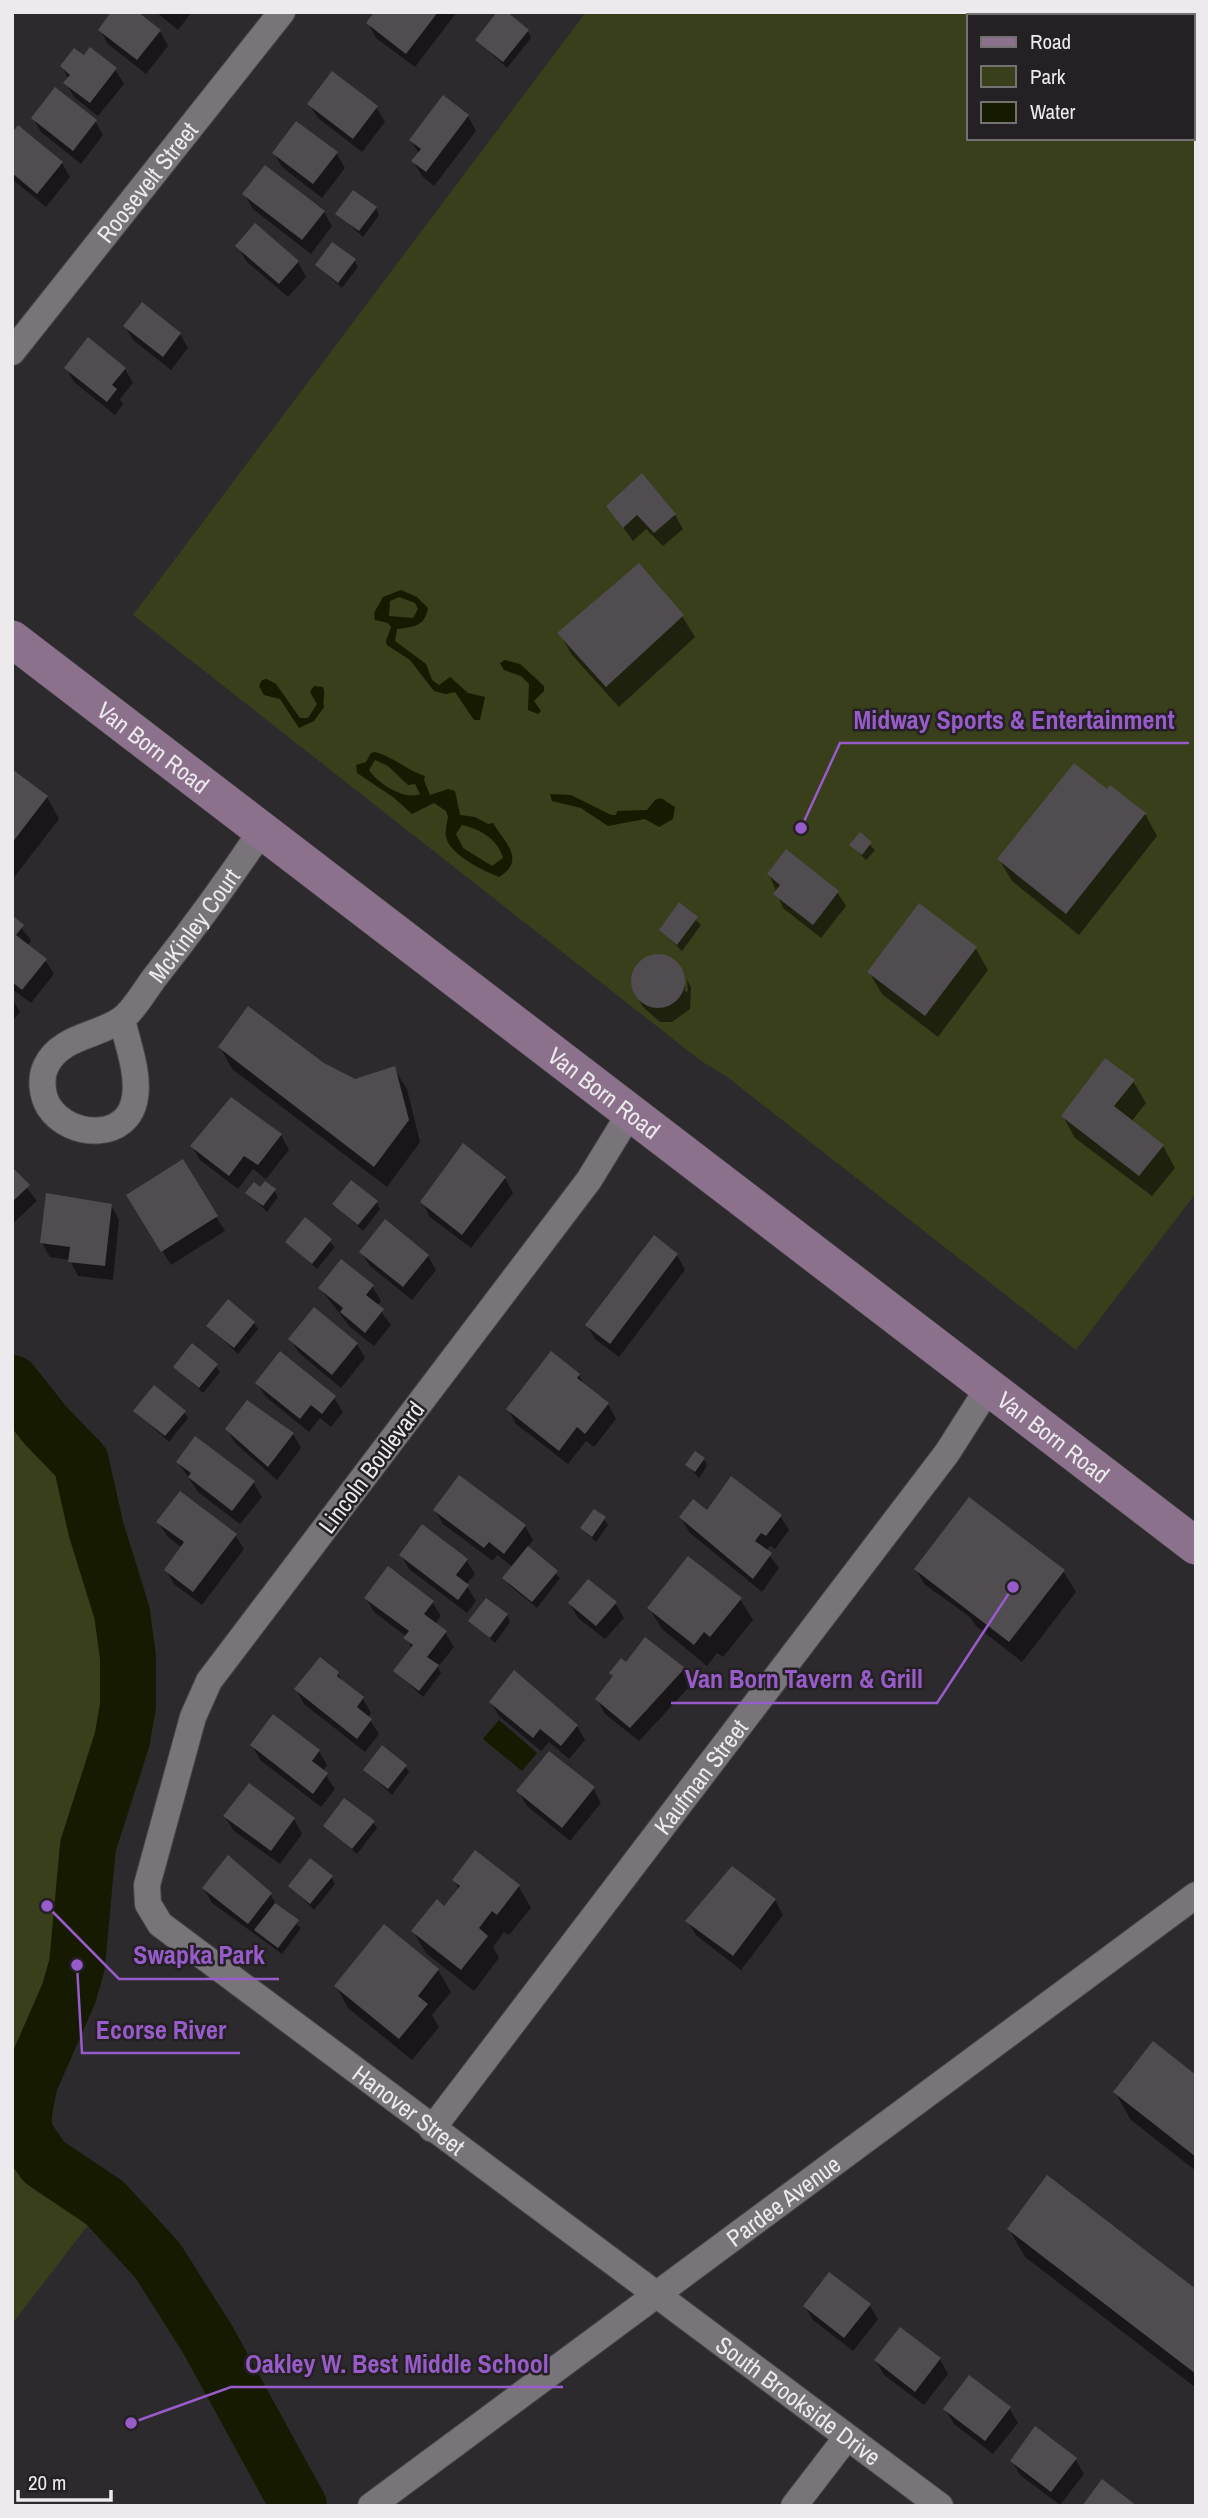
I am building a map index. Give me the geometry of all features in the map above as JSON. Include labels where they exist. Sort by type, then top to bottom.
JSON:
[{"type":"main road","name":"Van Born Road","points":[[12,639],[1196,1546]]},
{"type":"street","name":"Roosevelt Street","points":[[12,352],[282,12]]},
{"type":"street","name":"McKinley Court","points":[[122,1018],[219,896],[261,830]]},
{"type":"street","name":"Lincoln Boulevard","points":[[160,1924],[148,1904],[147,1885],[193,1717],[209,1681],[589,1180],[630,1113]]},
{"type":"street","name":"Kaufman Street","points":[[432,2129],[947,1454],[989,1387]]},
{"type":"street","name":"Pardee Avenue","points":[[371,2506],[1196,1895]]},
{"type":"street","name":"Hanover Street","points":[[160,1924],[432,2129],[659,2295]]},
{"type":"street","name":"South Brookside Drive","points":[[659,2295],[940,2506]]},
{"type":"street","points":[[794,2506],[847,2437]]},
{"type":"green space","points":[[586,12],[1196,12],[1196,1193],[1076,1350],[726,1076],[701,1061],[133,615]]},
{"type":"green space","points":[[12,1383],[46,1426],[81,1462],[96,1529],[122,1613],[128,1657],[128,1706],[122,1740],[88,1846],[77,1965],[69,1993],[30,2082],[24,2113],[24,2133],[44,2162],[105,2203],[12,2324]]},
{"type":"water","points":[[401,590],[417,597],[428,608],[421,622],[397,629],[395,641],[426,664],[432,680],[439,685],[450,677],[468,693],[485,697],[480,720],[474,720],[455,692],[446,694],[434,691],[410,660],[387,645],[391,627],[388,623],[375,620],[374,613],[383,597]],"holes":[[[399,597],[415,603],[418,609],[413,618],[389,616],[390,601]]]},
{"type":"water","points":[[505,660],[520,664],[544,686],[544,691],[534,701],[541,711],[538,714],[528,710],[529,684],[521,676],[504,670],[500,663]]},
{"type":"water","points":[[267,679],[276,684],[300,718],[308,718],[317,704],[310,692],[314,686],[323,687],[324,707],[314,721],[299,728],[280,699],[264,695],[259,686],[262,680]]},
{"type":"water","points":[[371,753],[382,754],[425,776],[430,795],[448,789],[455,791],[460,815],[475,817],[488,824],[493,823],[511,851],[511,864],[507,871],[499,877],[456,852],[446,837],[446,811],[434,803],[412,814],[393,797],[357,773],[356,765],[366,762]],"holes":[[[375,760],[388,766],[408,785],[415,784],[420,794],[414,796],[399,793],[385,785],[369,770]],[[462,825],[493,840],[503,858],[492,866],[463,848],[456,834]]]},
{"type":"water","points":[[550,794],[571,795],[611,815],[616,815],[617,811],[647,810],[655,800],[661,798],[675,807],[673,819],[659,827],[645,819],[608,826],[581,808],[552,801]]},
{"type":"water","points":[[499,1720],[537,1753],[522,1771],[483,1739]]},
{"type":"building","points":[[111,12],[138,12],[161,30],[137,60],[98,30]]},
{"type":"building","points":[[374,12],[438,12],[406,54],[366,23]]},
{"type":"building","points":[[497,12],[507,12],[529,30],[503,62],[475,40]]},
{"type":"building","points":[[90,47],[117,68],[90,103],[63,83],[70,75],[60,66],[74,48],[84,55]]},
{"type":"building","points":[[332,71],[378,106],[353,139],[307,104]]},
{"type":"building","points":[[55,87],[97,120],[73,151],[31,118]]},
{"type":"building","points":[[443,95],[469,115],[426,172],[411,161],[421,149],[409,140]]},
{"type":"building","points":[[296,121],[338,152],[313,184],[272,153]]},
{"type":"building","points":[[18,125],[63,162],[37,194],[12,173],[12,133]]},
{"type":"building","points":[[265,165],[325,211],[302,240],[242,194]]},
{"type":"building","points":[[353,190],[377,207],[359,231],[335,214]]},
{"type":"building","points":[[255,223],[299,261],[279,284],[235,246]]},
{"type":"building","points":[[332,242],[356,259],[338,283],[315,265]]},
{"type":"building","points":[[142,302],[181,333],[163,357],[123,326]]},
{"type":"building","points":[[88,337],[126,368],[112,385],[117,389],[107,402],[64,368]]},
{"type":"building","points":[[642,473],[676,514],[654,533],[637,515],[623,528],[606,506]]},
{"type":"building","points":[[639,563],[684,615],[606,687],[557,633]]},
{"type":"building","points":[[1074,763],[1107,789],[1110,785],[1146,813],[1066,914],[997,859]]},
{"type":"building","points":[[12,769],[48,796],[12,843]]},
{"type":"building","points":[[860,832],[872,842],[862,855],[849,845]]},
{"type":"building","points":[[786,849],[839,891],[813,925],[773,894],[780,885],[767,874]]},
{"type":"building","points":[[679,902],[698,917],[677,945],[659,930]]},
{"type":"building","points":[[919,903],[977,947],[925,1016],[867,972]]},
{"type":"building","points":[[12,915],[24,925],[16,935],[47,959],[22,990],[12,982]]},
{"type":"building","points":[[658,954],[677,962],[685,981],[677,1000],[658,1008],[639,1000],[631,981],[639,962]]},
{"type":"building","points":[[248,1006],[324,1063],[355,1079],[395,1066],[409,1120],[374,1167],[218,1047]]},
{"type":"building","points":[[1105,1058],[1135,1080],[1114,1106],[1164,1145],[1139,1176],[1061,1116]]},
{"type":"building","points":[[231,1097],[282,1134],[258,1165],[244,1156],[229,1176],[190,1146]]},
{"type":"building","points":[[463,1143],[506,1177],[462,1235],[420,1202]]},
{"type":"building","points":[[183,1159],[218,1216],[161,1252],[126,1195]]},
{"type":"building","points":[[12,1167],[30,1185],[12,1202]]},
{"type":"building","points":[[351,1180],[378,1201],[358,1225],[332,1204]]},
{"type":"building","points":[[265,1181],[276,1189],[263,1206],[245,1193],[254,1182],[260,1187]]},
{"type":"building","points":[[46,1193],[112,1204],[105,1266],[68,1262],[70,1247],[40,1243]]},
{"type":"building","points":[[305,1217],[332,1239],[312,1264],[285,1242]]},
{"type":"building","points":[[385,1219],[429,1255],[403,1287],[359,1252]]},
{"type":"building","points":[[654,1235],[678,1254],[610,1344],[585,1325]]},
{"type":"building","points":[[341,1259],[374,1285],[366,1295],[384,1309],[365,1333],[340,1312],[343,1308],[318,1288]]},
{"type":"building","points":[[228,1299],[255,1322],[234,1348],[206,1326]]},
{"type":"building","points":[[314,1307],[358,1343],[332,1375],[288,1339]]},
{"type":"building","points":[[192,1343],[218,1364],[199,1388],[173,1367]]},
{"type":"building","points":[[280,1351],[336,1396],[322,1414],[311,1405],[300,1419],[255,1383]]},
{"type":"building","points":[[551,1351],[580,1374],[577,1378],[609,1403],[585,1434],[577,1427],[559,1451],[506,1409]]},
{"type":"building","points":[[154,1385],[186,1411],[165,1436],[133,1411]]},
{"type":"building","points":[[247,1400],[294,1433],[268,1467],[225,1429]]},
{"type":"building","points":[[195,1436],[255,1481],[232,1511],[188,1477],[191,1473],[176,1462]]},
{"type":"building","points":[[695,1451],[705,1458],[695,1472],[685,1465]]},
{"type":"building","points":[[459,1475],[526,1525],[504,1554],[489,1542],[484,1548],[433,1510]]},
{"type":"building","points":[[731,1476],[782,1515],[766,1536],[761,1533],[755,1541],[772,1553],[753,1579],[679,1517],[693,1499],[707,1510]]},
{"type":"building","points":[[180,1491],[237,1534],[193,1592],[164,1570],[184,1542],[156,1522]]},
{"type":"building","points":[[969,1497],[1065,1570],[1009,1642],[914,1569]]},
{"type":"building","points":[[594,1509],[606,1517],[592,1537],[580,1528]]},
{"type":"building","points":[[422,1524],[468,1559],[456,1575],[469,1585],[458,1600],[399,1555]]},
{"type":"building","points":[[528,1546],[558,1571],[532,1602],[502,1578]]},
{"type":"building","points":[[688,1556],[742,1598],[710,1637],[704,1632],[694,1645],[647,1608]]},
{"type":"building","points":[[388,1566],[434,1601],[424,1614],[447,1631],[427,1657],[439,1665],[419,1691],[393,1671],[413,1645],[403,1638],[409,1631],[364,1598]]},
{"type":"building","points":[[588,1579],[617,1602],[596,1626],[568,1603]]},
{"type":"building","points":[[486,1598],[508,1614],[490,1638],[468,1621]]},
{"type":"building","points":[[645,1637],[685,1668],[630,1728],[595,1699],[613,1676],[609,1673],[621,1658],[626,1662]]},
{"type":"building","points":[[320,1657],[339,1672],[337,1676],[364,1697],[357,1707],[372,1719],[357,1739],[294,1689]]},
{"type":"building","points":[[514,1670],[578,1725],[561,1746],[540,1729],[533,1738],[489,1702]]},
{"type":"building","points":[[273,1714],[320,1750],[312,1761],[328,1773],[313,1794],[250,1745]]},
{"type":"building","points":[[382,1745],[407,1765],[388,1789],[363,1770]]},
{"type":"building","points":[[549,1751],[595,1787],[562,1828],[516,1791]]},
{"type":"building","points":[[249,1783],[295,1818],[271,1851],[223,1816]]},
{"type":"building","points":[[344,1798],[375,1821],[352,1849],[323,1826]]},
{"type":"building","points":[[475,1850],[520,1885],[497,1915],[492,1911],[479,1928],[488,1936],[461,1970],[411,1931],[437,1899],[444,1906],[460,1886],[452,1880]]},
{"type":"building","points":[[228,1855],[272,1893],[248,1924],[202,1888]]},
{"type":"building","points":[[310,1858],[333,1876],[310,1904],[288,1886]]},
{"type":"building","points":[[732,1866],[776,1899],[733,1956],[685,1921]]},
{"type":"building","points":[[275,1903],[299,1920],[278,1948],[254,1930]]},
{"type":"building","points":[[384,1924],[439,1969],[418,1996],[428,2004],[399,2039],[334,1986]]},
{"type":"building","points":[[1153,2041],[1196,2075],[1196,2157],[1113,2092]]},
{"type":"building","points":[[1047,2175],[1196,2289],[1196,2374],[1007,2229]]},
{"type":"building","points":[[829,2272],[871,2304],[844,2338],[803,2306]]},
{"type":"building","points":[[900,2327],[941,2358],[915,2392],[874,2360]]},
{"type":"building","points":[[969,2375],[1011,2407],[985,2441],[943,2409]]},
{"type":"building","points":[[1035,2426],[1077,2458],[1051,2492],[1010,2461]]},
{"type":"building","points":[[1102,2479],[1137,2506],[1082,2506]]},
{"type":"waterway","points":[[12,1383],[46,1426],[81,1462],[96,1529],[122,1613],[128,1657],[128,1706],[122,1740],[88,1846],[77,1965],[69,1993],[30,2082],[24,2113],[24,2133],[44,2162],[105,2203],[158,2261],[208,2340],[299,2506]]},
{"type":"place","name":"Midway Sports & Entertainment","points":[[801,828]]},
{"type":"place","name":"Van Born Tavern & Grill","points":[[1013,1587]]},
{"type":"place","name":"Swapka Park","points":[[47,1906]]},
{"type":"place","name":"Ecorse River","points":[[77,1965]]},
{"type":"place","name":"Oakley W. Best Middle School","points":[[131,2423]]}]
